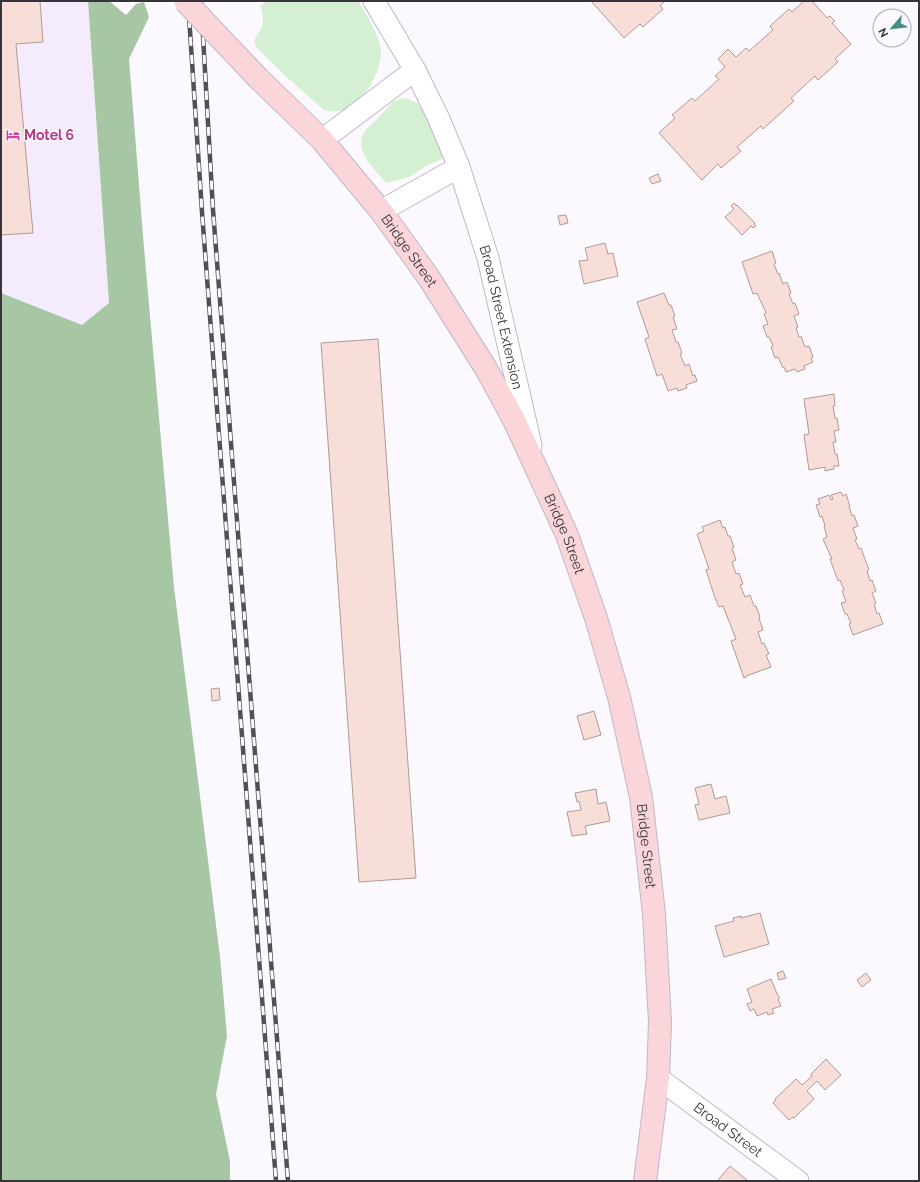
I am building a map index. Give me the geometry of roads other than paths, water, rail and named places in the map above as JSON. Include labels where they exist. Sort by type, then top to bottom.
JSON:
[{"type":"main road","name":"Bridge Street","points":[[185,1],[258,78],[322,140],[381,211],[429,278],[485,367],[515,422],[567,535],[596,618],[621,706],[641,797],[654,914],[660,1022],[658,1078],[645,1181]]},
{"type":"street","name":"Broad Street Extension","points":[[374,1],[415,70],[439,119],[459,167],[488,258],[537,469]]},
{"type":"street","points":[[322,140],[415,70]]},
{"type":"street","points":[[381,211],[459,167]]},
{"type":"street","name":"Broad Street","points":[[658,1078],[798,1181]]},
{"type":"railway","points":[[188,1],[202,212],[276,1181]]},
{"type":"railway","points":[[201,1],[213,210],[288,1181]]},
{"type":"place","name":"Motel 6","points":[[13,135]]}]
